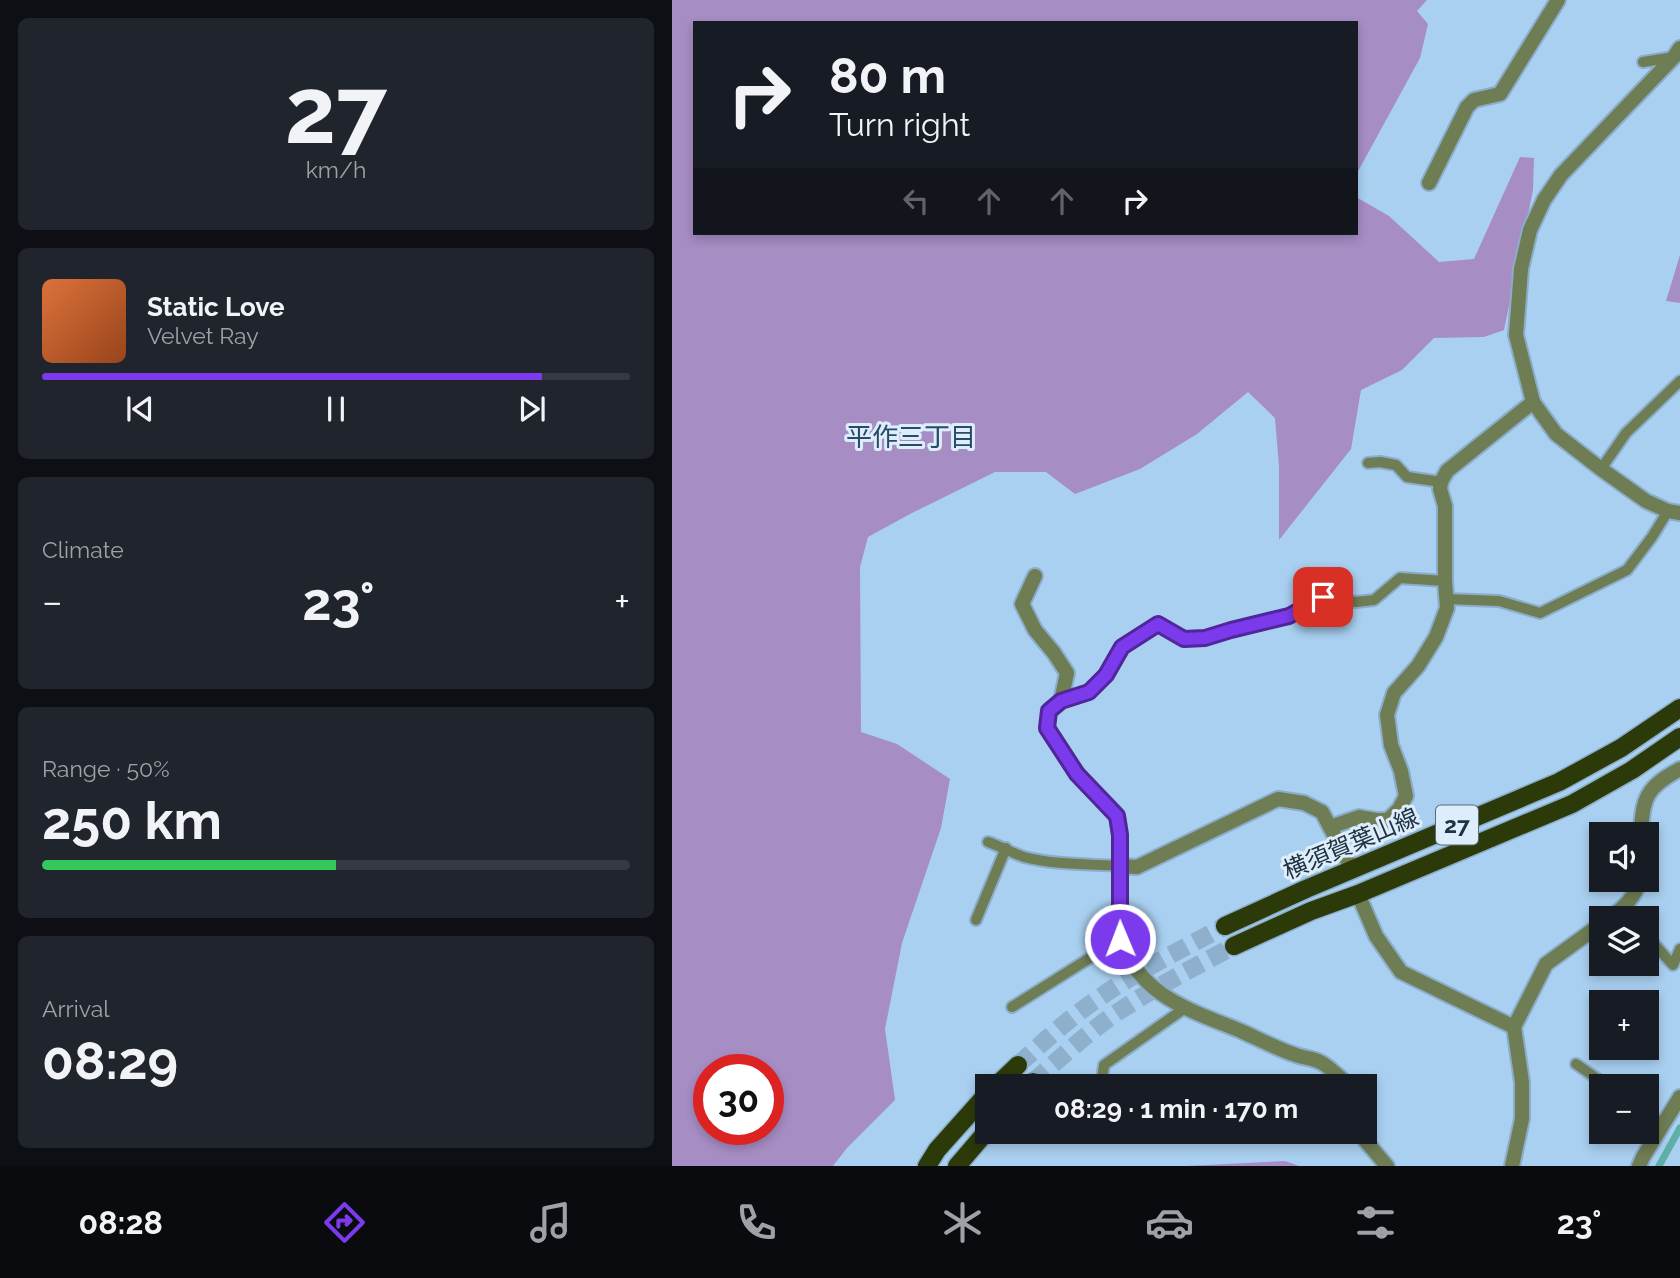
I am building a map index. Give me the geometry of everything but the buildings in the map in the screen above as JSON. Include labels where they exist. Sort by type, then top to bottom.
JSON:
[{"type":"main road","name":"横須賀葉山線","points":[[1225,926],[1559,782],[1621,748],[1680,708]]},
{"type":"main road","name":"横須賀葉山線","points":[[1234,946],[1311,911],[1572,804],[1632,770],[1680,737]]},
{"type":"main road","points":[[1008,1074],[1017,1065]]},
{"type":"main road","points":[[927,1166],[937,1150],[975,1107]]},
{"type":"main road","points":[[957,1166],[976,1144]]},
{"type":"street","points":[[1429,183],[1467,107],[1474,100],[1500,94],[1558,0]]},
{"type":"street","points":[[1674,512],[1646,501],[1601,470],[1556,433],[1533,402],[1516,335],[1521,269],[1531,230],[1544,200],[1562,175],[1677,52]]},
{"type":"street","points":[[1330,827],[1359,817],[1376,821],[1388,820],[1399,809],[1406,796],[1401,771],[1391,745],[1387,715],[1394,693],[1418,666],[1436,637],[1447,608],[1445,506],[1440,489],[1441,482],[1447,471],[1533,402]]},
{"type":"street","points":[[1035,576],[1023,604],[1035,630],[1067,673],[1061,701],[1049,711],[1047,728],[1077,774],[1117,816],[1120,835],[1120,939],[1124,950],[1147,983],[1160,994],[1185,1008],[1296,1055],[1320,1062],[1335,1074]]},
{"type":"street","points":[[1642,822],[1644,801],[1652,787],[1680,769]]},
{"type":"street","points":[[1120,866],[1137,867],[1278,799],[1304,803],[1322,812],[1352,869]]},
{"type":"street","points":[[1358,894],[1376,936],[1401,972],[1514,1027]]},
{"type":"street","points":[[1512,1166],[1522,1119],[1522,1082],[1514,1027],[1546,964],[1589,933]]},
{"type":"street","points":[[1639,1166],[1680,1097]]},
{"type":"street","points":[[1368,1144],[1387,1166]]},
{"type":"lane","points":[[1643,62],[1677,52]]},
{"type":"lane","points":[[1601,470],[1626,433],[1680,381]]},
{"type":"lane","points":[[1368,463],[1380,461],[1396,465],[1407,477],[1441,482]]},
{"type":"lane","points":[[1446,600],[1499,601],[1540,613],[1627,570],[1674,512]]},
{"type":"lane","points":[[1061,701],[1089,692],[1106,675],[1122,647],[1158,624],[1184,639],[1205,638],[1289,616],[1323,597],[1356,602],[1374,600],[1400,578],[1445,581]]},
{"type":"lane","points":[[988,842],[1021,856],[1045,861],[1120,866]]},
{"type":"lane","points":[[976,919],[1006,848]]},
{"type":"lane","points":[[1012,1007],[1120,939]]},
{"type":"lane","points":[[1659,949],[1673,965],[1680,949]]},
{"type":"lane","points":[[1103,1074],[1104,1065],[1185,1008]]},
{"type":"lane","points":[[1576,1065],[1590,1074]]},
{"type":"lane","points":[[1659,1121],[1663,1124]]},
{"type":"shaded area","points":[[672,0],[1427,0],[1417,11],[1428,24],[1420,58],[1358,171],[1358,21],[693,21],[693,235],[1358,235],[1358,198],[1389,216],[1439,262],[1474,259],[1520,157],[1534,158],[1533,190],[1504,330],[1484,337],[1434,338],[1402,370],[1361,390],[1351,449],[1279,540],[1279,467],[1275,418],[1248,392],[1197,434],[1140,469],[1075,494],[1046,472],[995,472],[868,537],[860,567],[861,732],[897,744],[950,779],[941,828],[902,943],[885,1029],[895,1100],[847,1148],[833,1166],[672,1166]]},
{"type":"shaded area","points":[[1680,255],[1680,303],[1666,301]]},
{"type":"shaded area","points":[[1285,1161],[1299,1166],[1186,1166]]},
{"type":"waterway","points":[[1659,1166],[1680,1128]]},
{"type":"tunnel","points":[[1018,1065],[1064,1024],[1109,991],[1225,926]]},
{"type":"tunnel","points":[[1042,1074],[1112,1016],[1234,946]]},
{"type":"district","name":"平作三丁目","points":[[911,437]]},
{"type":"route","points":[[1120,939],[1120,835],[1117,816],[1077,774],[1047,728],[1049,711],[1061,701],[1089,692],[1106,675],[1122,647],[1158,624],[1184,639],[1205,638],[1289,616],[1323,597]]}]
